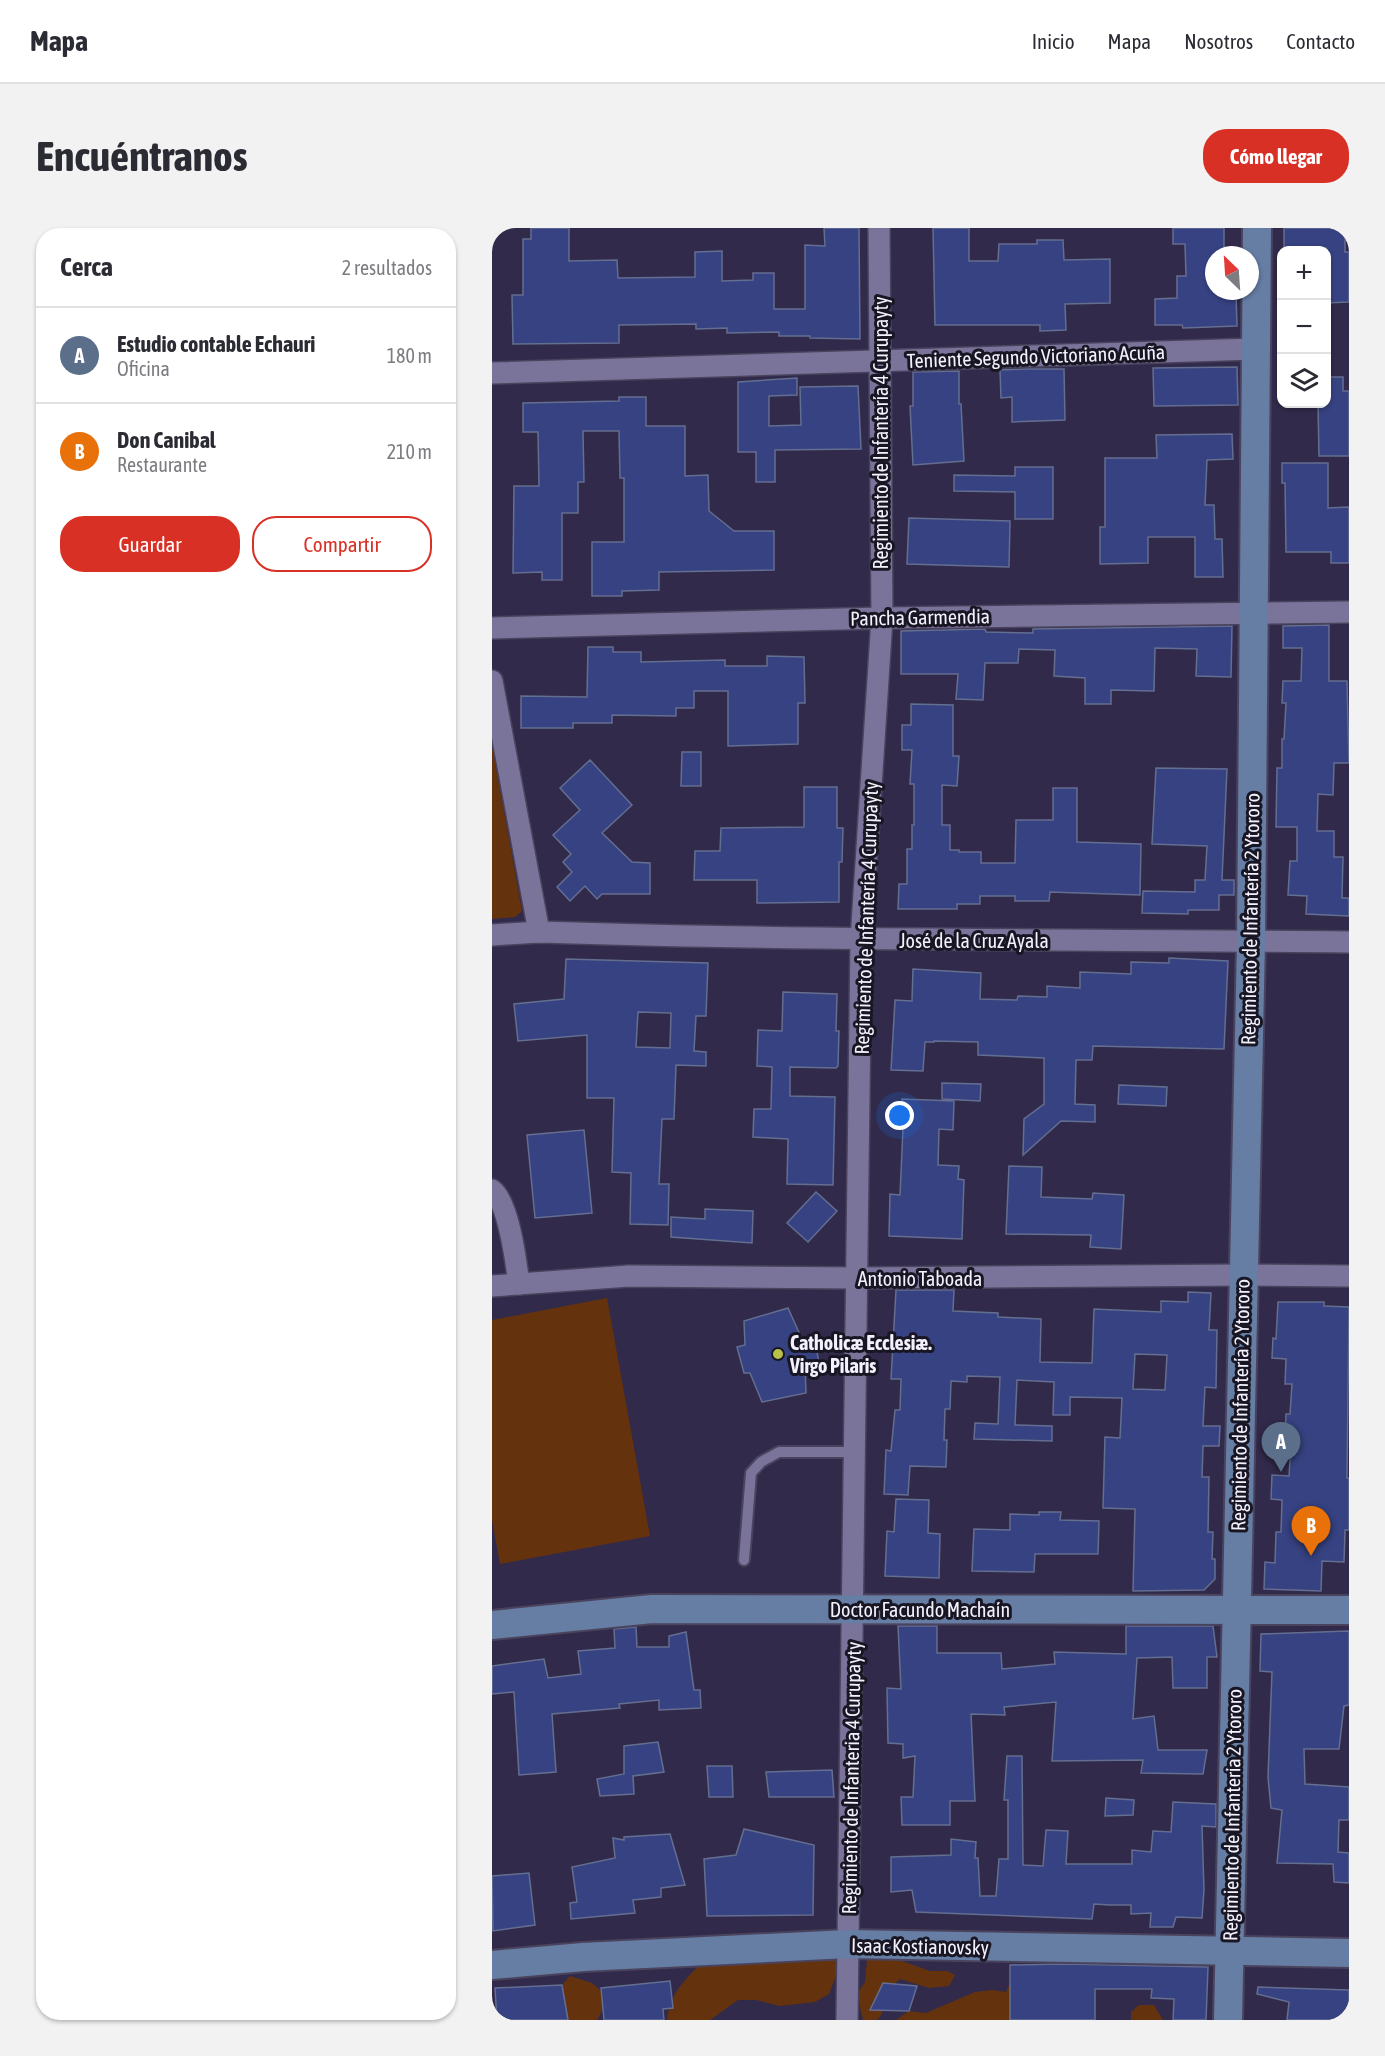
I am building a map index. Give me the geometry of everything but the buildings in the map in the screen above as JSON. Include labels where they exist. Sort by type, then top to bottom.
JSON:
[{"type":"street","name":"Regimiento de Infantería 4 Curupayty","points":[[853,1609],[861,940],[882,618],[879,228]]},
{"type":"street","name":"Regimiento de Infantería 2 Ytororo","points":[[1236,1610],[1251,941],[1257,228]]},
{"type":"street","name":"Teniente Segundo Victoriano Acuña","points":[[492,374],[1255,349]]},
{"type":"street","name":"Pancha Garmendia","points":[[492,628],[882,618],[1349,612]]},
{"type":"street","points":[[492,681],[539,932]]},
{"type":"street","name":"José de la Cruz Ayala","points":[[492,935],[539,932],[861,940],[1349,942]]},
{"type":"street","points":[[492,1190],[498,1194],[505,1210],[519,1284]]},
{"type":"street","name":"Antonio Taboada","points":[[492,1286],[629,1276],[857,1278],[1349,1276]]},
{"type":"street","name":"Doctor Facundo Machaín","points":[[492,1625],[651,1609],[1349,1610]]},
{"type":"street","name":"Regimiento de Infanteria 4 Curupayty","points":[[847,2020],[853,1609]]},
{"type":"street","name":"Regimiento de Infanteria 2 Ytororo","points":[[1228,2020],[1236,1610]]},
{"type":"street","name":"Isaac Kostianovsky","points":[[492,1965],[583,1957],[848,1944],[1349,1953]]},
{"type":"lane","points":[[744,1560],[751,1473],[761,1462],[779,1452],[855,1452]]},
{"type":"shaded area","points":[[492,746],[522,911],[515,917],[492,919]]},
{"type":"shaded area","points":[[607,1298],[650,1536],[500,1564],[492,1520],[492,1320]]},
{"type":"shaded area","points":[[848,1944],[829,1994],[815,2002],[780,2006],[756,2000],[738,2000],[710,2020],[667,2020],[676,1992],[707,1957]]},
{"type":"shaded area","points":[[885,1955],[930,1971],[947,1971],[955,1975],[949,1986],[929,1988],[900,1979],[891,1989],[877,2020],[863,2020],[857,1994],[865,1982],[867,1959]]},
{"type":"shaded area","points":[[1014,1974],[1015,2020],[896,2020],[909,2011],[926,2013],[975,1992],[992,1990],[1006,1992]]},
{"type":"shaded area","points":[[570,1976],[592,1983],[609,1998],[597,2020],[553,2020],[562,1985]]},
{"type":"shaded area","points":[[1139,2005],[1154,2005],[1163,2020],[1131,2020],[1131,2012]]},
{"type":"place","name":"Catholicæ Ecclesiæ. Virgo Pilaris","points":[[778,1354]]},
{"type":"place","name":"Estudio contable Echauri","points":[[1281,1472]]},
{"type":"place","name":"Don Canibal","points":[[1311,1556]]}]
